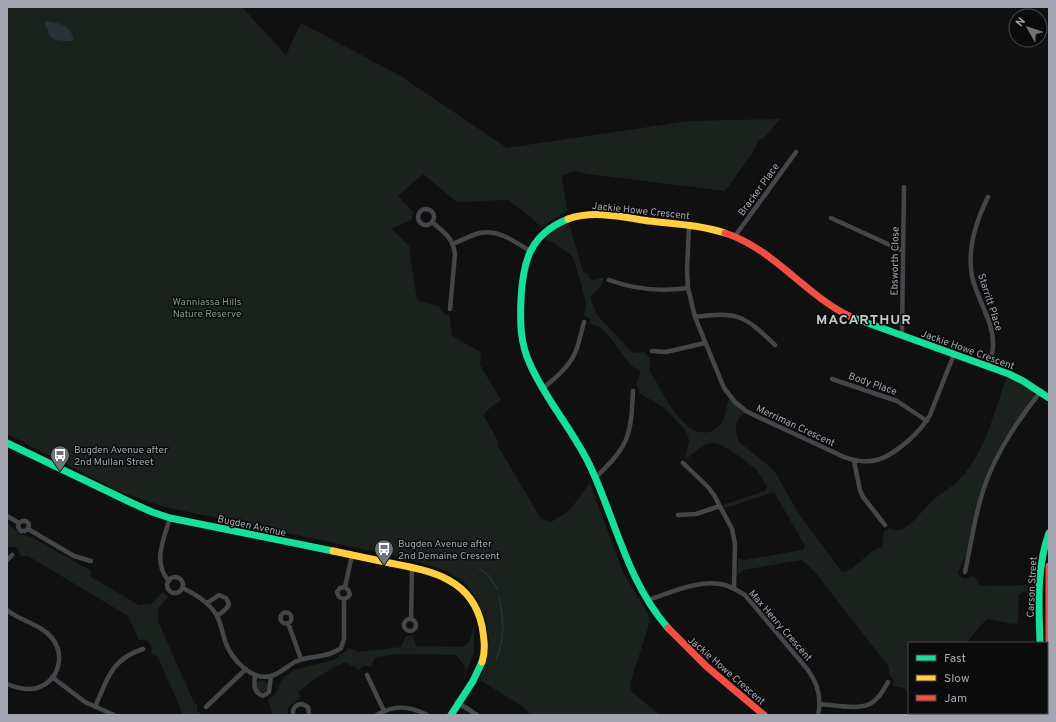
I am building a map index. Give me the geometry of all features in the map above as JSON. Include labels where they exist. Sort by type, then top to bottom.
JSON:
[{"type":"street","name":"Bracker Place","points":[[735,236],[796,152]]},
{"type":"street","name":"Ebsworth Close","points":[[902,335],[904,187]]},
{"type":"street","name":"Starritt Place","points":[[988,197],[980,213],[971,248],[970,260],[974,283],[993,336],[992,350],[988,367]]},
{"type":"street","name":"Jackie Howe Crescent","points":[[764,715],[691,654],[668,628],[648,600],[632,572],[596,477],[571,431],[542,389],[529,364],[522,338],[520,323],[522,276],[524,265],[530,251],[540,237],[563,220],[580,215],[599,214],[689,225],[735,236],[758,249],[809,291],[837,310],[1013,376],[1040,391],[1049,398]]},
{"type":"street","points":[[831,218],[903,250]]},
{"type":"street","points":[[432,222],[447,235],[453,244],[455,254],[450,308]]},
{"type":"street","name":"Merriman Crescent","points":[[689,225],[687,271],[688,288],[695,317],[724,388],[742,408],[756,416],[854,461],[871,462],[881,459],[890,455],[919,431],[927,420],[954,354]]},
{"type":"street","points":[[453,244],[477,234],[494,233],[506,237],[530,251]]},
{"type":"street","points":[[609,280],[626,286],[658,291],[688,288]]},
{"type":"street","points":[[695,317],[716,314],[735,316],[753,325],[775,345]]},
{"type":"street","points":[[542,389],[570,363],[576,350],[584,322]]},
{"type":"street","points":[[652,351],[666,352],[705,343]]},
{"type":"street","name":"Body Place","points":[[832,379],[897,401],[927,420]]},
{"type":"street","points":[[596,477],[618,454],[627,438],[632,420],[633,391]]},
{"type":"street","points":[[965,572],[977,512],[989,476],[1012,431],[1040,391]]},
{"type":"street","name":"Bugden Avenue","points":[[7,443],[132,503],[170,518],[412,568],[437,574],[458,585],[470,598],[482,625],[480,658],[475,674],[448,715]]},
{"type":"street","points":[[854,461],[860,490],[863,497],[885,525]]},
{"type":"street","points":[[683,463],[708,487],[732,529],[735,539],[736,553],[734,588]]},
{"type":"street","points":[[678,515],[696,514],[720,506]]},
{"type":"street","points":[[7,516],[19,523]]},
{"type":"street","points":[[170,518],[160,558],[162,572],[169,581],[168,587],[172,592],[178,593],[183,588]]},
{"type":"street","points":[[19,523],[26,521],[29,524],[28,529]]},
{"type":"street","points":[[19,523],[18,527],[21,531],[28,529]]},
{"type":"street","points":[[28,529],[74,556],[91,561]]},
{"type":"street","name":"Carson Street","points":[[1040,642],[1040,566],[1042,552],[1049,533]]},
{"type":"street","points":[[7,560],[12,555]]},
{"type":"street","points":[[345,587],[352,555]]},
{"type":"street","name":"Carson Street","points":[[1049,566],[1049,641]]},
{"type":"street","points":[[410,620],[412,568]]},
{"type":"street","points":[[169,581],[178,578],[182,582],[183,588]]},
{"type":"street","name":"Max Henry Crescent","points":[[648,600],[706,583],[725,585],[734,588],[750,601],[808,670],[817,687],[820,704],[818,715]]},
{"type":"street","points":[[344,599],[350,594],[345,587]]},
{"type":"street","points":[[344,599],[339,597],[338,592],[340,588],[345,587]]},
{"type":"street","points":[[183,588],[195,594],[207,603],[217,616],[230,651],[246,669],[261,677],[271,676],[301,660],[332,653],[341,648],[344,639],[344,599]]},
{"type":"street","points":[[207,603],[218,595],[226,598],[229,604],[226,610],[217,616]]},
{"type":"street","points":[[7,610],[20,619],[41,628],[51,636],[59,650],[59,665],[52,677],[44,684],[33,688],[21,689],[7,684]]},
{"type":"street","points":[[288,623],[301,660]]},
{"type":"street","points":[[95,707],[114,667],[124,657],[143,649]]},
{"type":"street","points":[[206,707],[246,669]]},
{"type":"street","points":[[1048,678],[1049,670]]},
{"type":"street","points":[[255,675],[254,687],[257,693],[263,696],[269,692],[271,676]]},
{"type":"street","points":[[367,675],[384,711]]},
{"type":"street","points":[[52,677],[83,700],[114,715]]},
{"type":"street","points":[[820,704],[858,707],[867,706],[878,698],[888,682]]},
{"type":"street","points":[[457,702],[477,715]]},
{"type":"street","name":"Bugden Avenue","points":[[451,715],[457,702]]},
{"type":"street","points":[[293,715],[294,708],[302,704],[308,707],[309,715]]},
{"type":"street","points":[[377,715],[391,708],[408,708],[418,710],[427,715]]},
{"type":"green space","name":"Wanniassa Hills Nature Reserve","points":[[7,7],[242,7],[286,55],[301,23],[399,75],[507,148],[689,121],[780,119],[765,137],[758,141],[755,149],[725,191],[587,174],[574,171],[562,176],[567,211],[541,227],[532,218],[508,200],[457,202],[423,174],[398,196],[413,212],[412,219],[392,229],[409,246],[417,300],[438,306],[445,314],[450,316],[452,336],[481,352],[480,365],[501,400],[485,412],[484,416],[498,441],[498,446],[541,519],[551,522],[569,511],[590,483],[623,572],[650,617],[630,684],[631,691],[660,715],[531,715],[523,707],[480,680],[485,664],[489,639],[486,620],[478,601],[464,582],[444,570],[400,557],[165,507],[120,492],[7,434]]},
{"type":"green space","points":[[568,220],[583,271],[588,274],[590,279],[593,280],[604,277],[601,286],[590,298],[598,316],[633,353],[645,352],[646,355],[650,357],[651,372],[667,401],[682,420],[699,432],[709,432],[718,427],[723,421],[729,399],[745,413],[740,416],[736,425],[736,433],[739,442],[775,472],[799,514],[842,572],[853,567],[871,552],[882,547],[884,531],[890,528],[899,530],[906,527],[934,499],[952,487],[967,471],[982,446],[988,432],[1007,376],[1034,391],[1034,396],[1003,441],[992,462],[980,493],[967,553],[958,573],[960,577],[963,578],[971,576],[975,577],[980,586],[1036,585],[1034,591],[1022,592],[1019,595],[1018,623],[1013,624],[987,619],[968,642],[908,642],[908,694],[904,688],[893,686],[894,681],[889,675],[889,667],[814,571],[802,560],[743,570],[737,575],[738,558],[744,560],[802,550],[805,546],[774,492],[725,508],[723,505],[765,491],[767,488],[761,476],[755,469],[730,450],[714,443],[702,446],[687,459],[685,458],[689,442],[688,435],[685,430],[663,407],[639,393],[639,389],[636,384],[641,371],[633,367],[608,335],[599,327],[591,324],[590,319],[584,316],[586,303],[574,259],[570,254],[552,242],[542,238],[548,232]]},
{"type":"green space","points":[[7,523],[19,533],[33,538],[91,571],[91,577],[139,605],[151,604],[163,592],[168,597],[158,609],[158,621],[194,703],[197,704],[197,711],[202,715],[183,715],[158,657],[151,654],[151,647],[147,641],[139,640],[128,616],[28,556],[21,556],[16,547],[7,547]]},
{"type":"green space","points":[[474,624],[474,653],[464,677],[465,667],[456,655],[401,654],[376,657],[371,666],[363,666],[359,670],[345,662],[321,675],[299,692],[300,698],[289,706],[287,715],[273,715],[268,700],[275,694],[282,679],[294,670],[336,659],[349,648],[358,652],[401,647],[406,636],[413,636],[416,646],[462,647],[470,641]]},
{"type":"green space","points":[[260,680],[264,680],[268,686],[264,692],[260,692],[256,688],[256,684]]},
{"type":"shaded area","points":[[45,21],[63,25],[72,34],[74,40],[63,41],[56,40],[51,37],[45,26]]},
{"type":"waterway","points":[[479,568],[489,576],[497,589]]},
{"type":"waterway","points":[[496,660],[501,644],[503,629],[499,597]]},
{"type":"traffic: fast","points":[[568,219],[545,232],[531,250],[522,285],[522,340],[527,356],[544,391],[577,441],[591,468],[624,551],[643,592],[654,610],[668,628]]},
{"type":"traffic: fast","points":[[851,317],[1009,374],[1023,381],[1049,398]]},
{"type":"traffic: fast","points":[[7,443],[132,503],[170,518],[333,551]]},
{"type":"traffic: fast","points":[[1040,642],[1040,574],[1049,533]]},
{"type":"traffic: fast","points":[[451,715],[473,681],[482,662]]},
{"type":"traffic: slow","points":[[568,219],[578,216],[608,215],[697,226],[725,233]]},
{"type":"traffic: slow","points":[[333,551],[420,569],[448,580],[459,587],[469,597],[477,610],[482,626],[484,640],[482,662]]},
{"type":"traffic: jam","points":[[725,233],[743,240],[759,250],[834,308],[851,317]]},
{"type":"traffic: jam","points":[[1049,566],[1049,641]]},
{"type":"traffic: jam","points":[[668,628],[706,666],[764,715]]},
{"type":"place","name":"Bugden Avenue after 2nd Mullan Street","points":[[60,472]]},
{"type":"place","name":"Bugden Avenue after 2nd Demaine Crescent","points":[[384,566]]},
{"type":"district","name":"MACARTHUR","points":[[864,319]]}]
